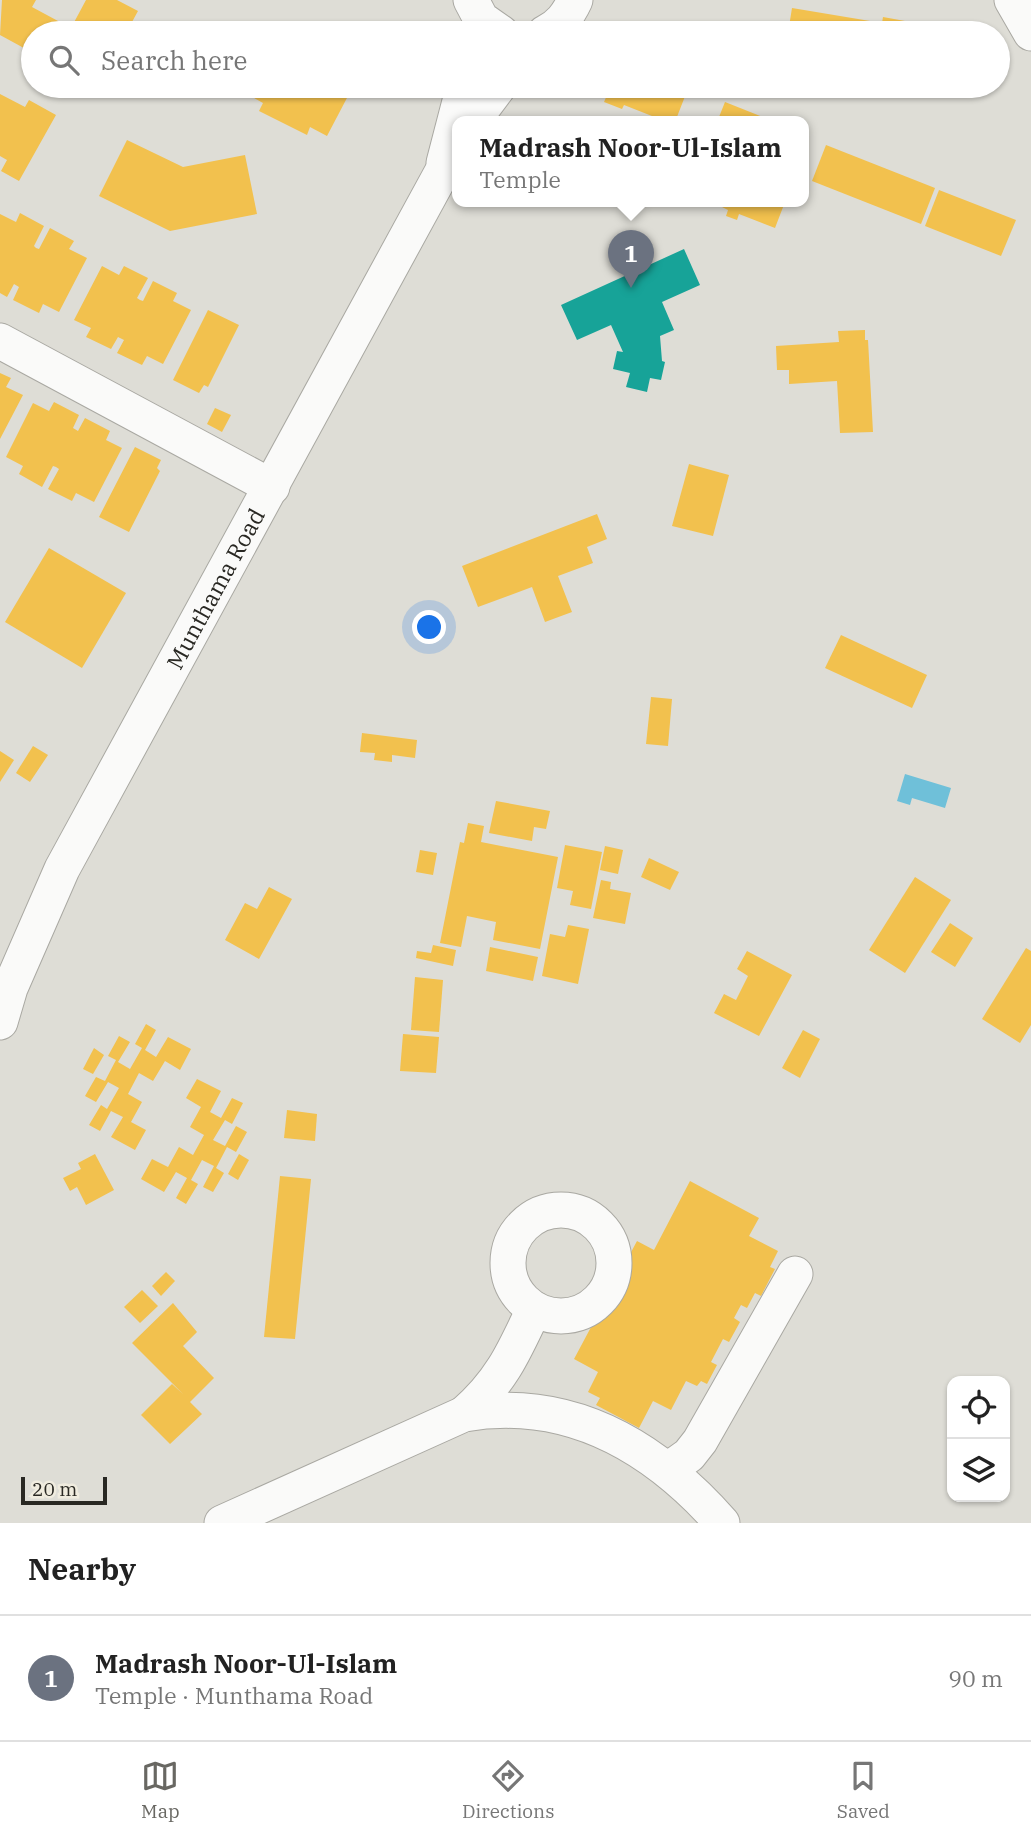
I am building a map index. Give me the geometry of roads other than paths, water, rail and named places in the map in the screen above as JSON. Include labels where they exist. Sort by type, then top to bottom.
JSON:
[{"type":"street","points":[[470,21],[471,0]]},
{"type":"street","points":[[471,0],[484,21]]},
{"type":"street","points":[[562,21],[568,15],[575,0]]},
{"type":"street","points":[[1012,0],[1031,33]]},
{"type":"street","name":"Munthama Road","points":[[458,116],[462,98]]},
{"type":"street","points":[[476,116],[490,98]]},
{"type":"street","name":"Munthama Road","points":[[0,1022],[10,988],[62,869],[451,153]]},
{"type":"street","points":[[0,341],[272,486]]},
{"type":"street","points":[[668,1470],[689,1455],[700,1441],[795,1274]]},
{"type":"street","points":[[222,1523],[464,1414],[487,1394],[505,1372],[534,1309]]},
{"type":"street","points":[[464,1414],[505,1409],[558,1415],[588,1424],[623,1441],[668,1470],[695,1492],[722,1523]]},
{"type":"water","points":[[905,774],[951,788],[945,808],[912,798],[910,805],[897,801]]},
{"type":"place","name":"Madrash Noor-Ul-Islam","points":[[631,288]]}]
